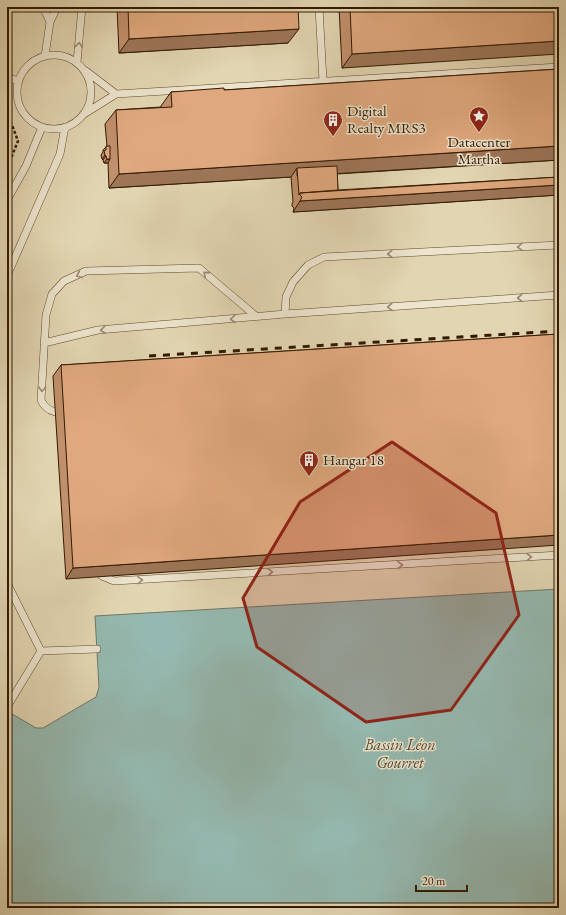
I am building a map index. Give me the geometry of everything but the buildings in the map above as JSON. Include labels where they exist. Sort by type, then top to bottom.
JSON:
[{"type":"lane","points":[[43,7],[50,22]]},
{"type":"lane","points":[[45,56],[50,22],[48,7]]},
{"type":"lane","points":[[50,22],[57,7]]},
{"type":"lane","points":[[77,62],[82,7]]},
{"type":"lane","points":[[81,28],[88,7]]},
{"type":"lane","points":[[319,7],[323,81]]},
{"type":"lane","points":[[116,94],[77,62],[62,55],[45,56],[36,59],[28,65],[22,72],[18,82],[17,92],[19,103],[24,113],[31,121],[42,127],[53,129],[65,127],[75,122],[84,114],[116,94],[559,67]]},
{"type":"lane","points":[[83,68],[89,79],[91,91],[89,103],[84,114]]},
{"type":"lane","points":[[7,77],[18,82]]},
{"type":"lane","points":[[7,200],[26,166],[42,127]]},
{"type":"lane","points":[[7,276],[60,154],[65,127]]},
{"type":"lane","points":[[286,314],[286,298],[293,282],[308,265],[324,257],[559,245]]},
{"type":"lane","points":[[56,412],[49,410],[44,406],[41,400],[44,343],[46,315],[52,294],[64,281],[86,271],[199,268],[257,317]]},
{"type":"lane","points":[[44,343],[98,330],[286,314],[559,295]]},
{"type":"lane","points":[[102,576],[114,581],[559,555]]},
{"type":"lane","points":[[7,583],[41,651]]},
{"type":"lane","points":[[41,651],[97,649]]},
{"type":"lane","points":[[7,707],[41,651]]},
{"type":"path","points":[[7,118],[12,125],[18,141],[7,168]]},
{"type":"highlighted area","points":[[392,442],[496,513],[519,615],[451,710],[366,722],[257,647],[243,598],[300,502]]},
{"type":"water","name":"Bassin Léon Gourret","points":[[559,589],[559,908],[7,908],[7,711],[36,728],[43,728],[96,697],[99,687],[95,616]]},
{"type":"railway","points":[[149,356],[559,331]]},
{"type":"place","name":"Datacenter Martha","points":[[479,133]]},
{"type":"place","name":"Digital Realty MRS3","points":[[333,137]]},
{"type":"place","name":"Hangar 18","points":[[309,477]]}]
